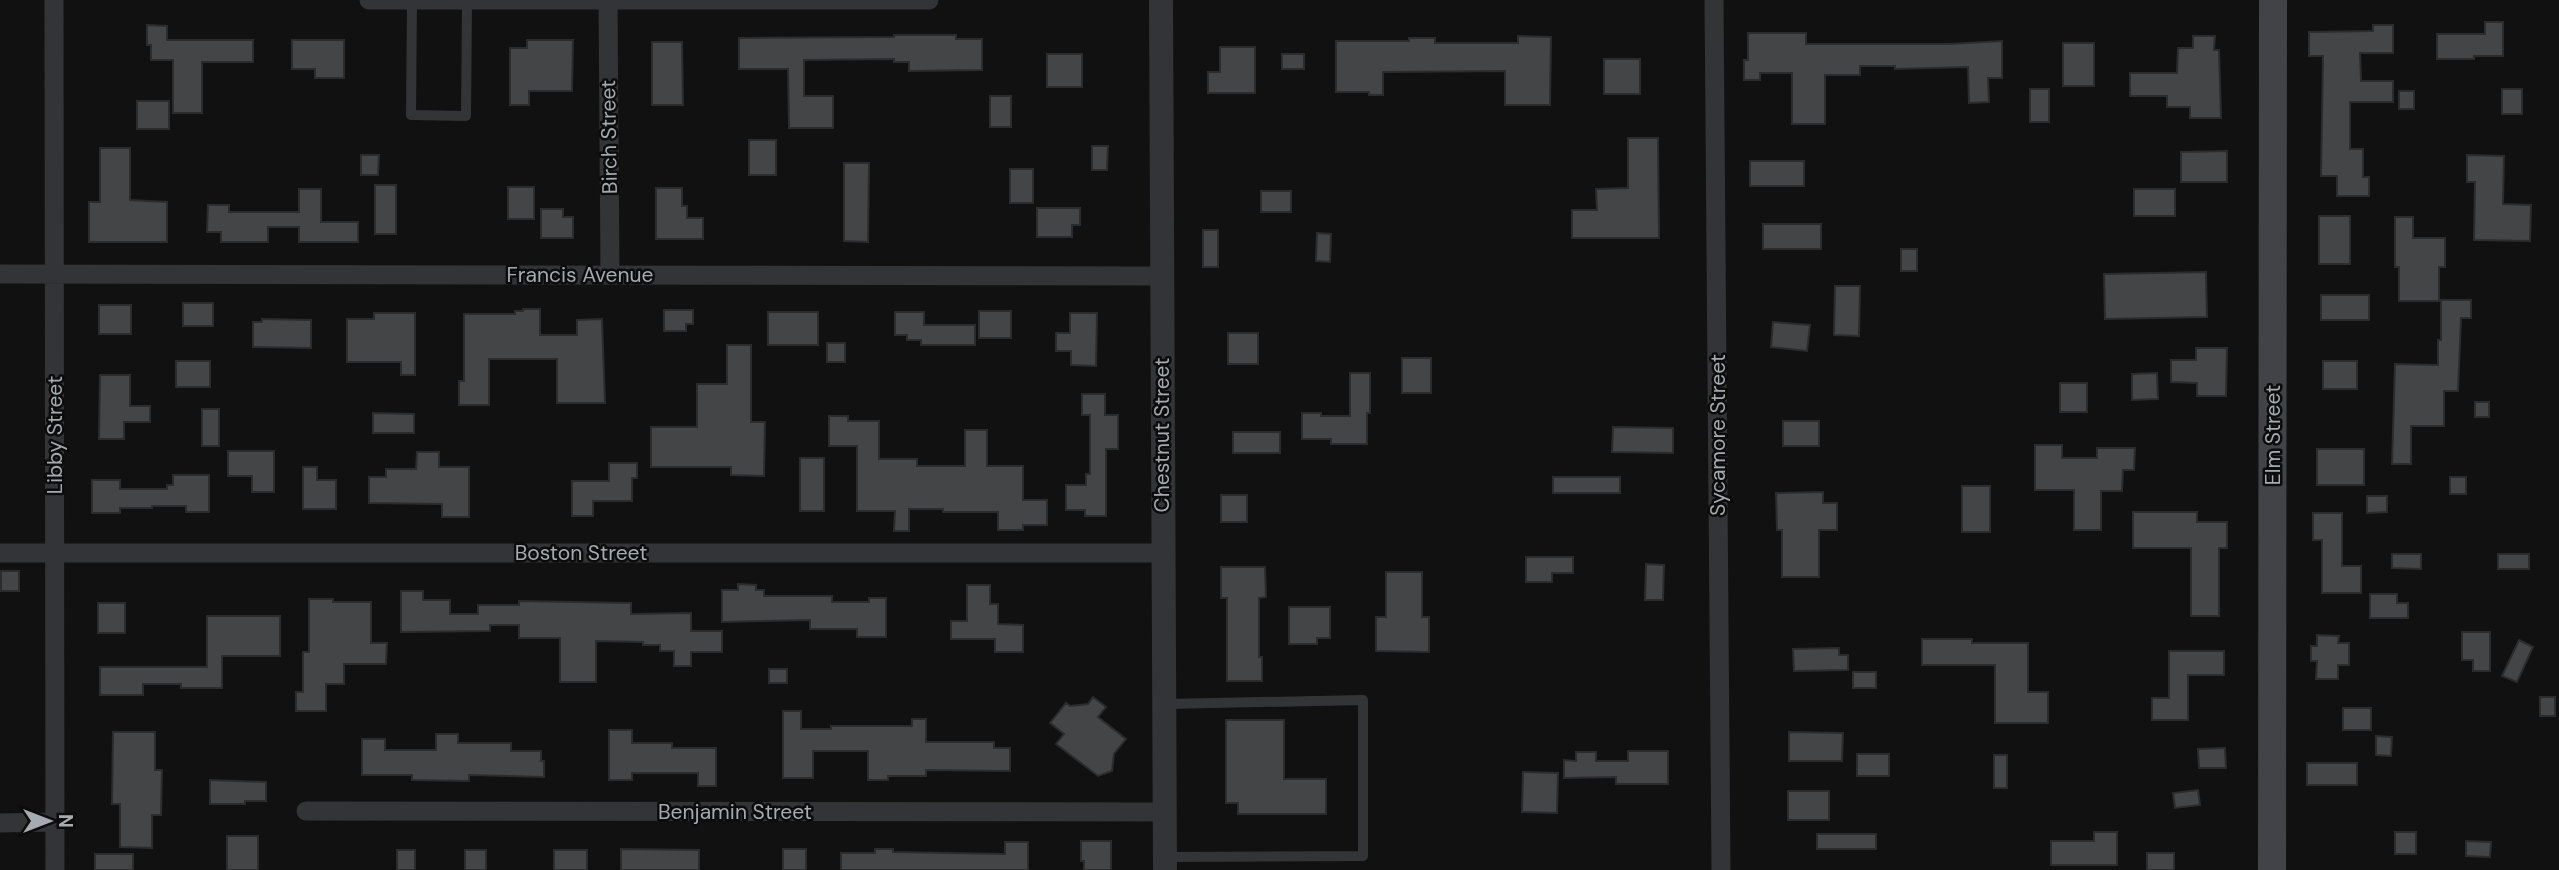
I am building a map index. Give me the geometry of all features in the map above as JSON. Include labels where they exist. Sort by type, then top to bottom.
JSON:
[{"type":"main road","name":"Elm Street","points":[[2272,870],[2273,0]]},
{"type":"street","name":"Libby Street","points":[[54,0],[55,870]]},
{"type":"street","points":[[369,0],[929,0]]},
{"type":"street","name":"Chestnut Street","points":[[1161,0],[1160,276],[1165,863]]},
{"type":"street","name":"Sycamore Street","points":[[1714,0],[1721,870]]},
{"type":"street","name":"Birch Street","points":[[608,1],[610,275]]},
{"type":"street","name":"Francis Avenue","points":[[0,274],[1160,276]]},
{"type":"street","name":"Boston Street","points":[[0,554],[1162,553]]},
{"type":"street","name":"Benjamin Street","points":[[306,811],[1164,812]]},
{"type":"street","points":[[0,823],[55,822]]},
{"type":"lane","points":[[412,0],[411,115],[466,116],[467,1]]},
{"type":"lane","points":[[1164,704],[1363,700],[1363,856],[1165,863]]},
{"type":"building","points":[[2485,22],[2503,22],[2503,56],[2437,59],[2437,34],[2485,34]]},
{"type":"building","points":[[147,25],[167,26],[167,40],[253,40],[253,62],[202,62],[202,113],[173,113],[173,60],[151,60],[151,45],[147,45]]},
{"type":"building","points":[[2373,25],[2393,25],[2393,53],[2360,53],[2361,81],[2393,81],[2393,102],[2350,102],[2350,149],[2363,149],[2363,177],[2369,177],[2369,196],[2337,196],[2337,176],[2321,176],[2323,56],[2309,56],[2309,32],[2373,31]]},
{"type":"building","points":[[1748,33],[1806,33],[1806,44],[1949,44],[2002,41],[2002,78],[1988,78],[1989,102],[1969,103],[1968,67],[1895,69],[1895,66],[1860,66],[1860,75],[1825,75],[1825,124],[1792,124],[1792,73],[1760,73],[1760,80],[1744,80],[1744,60],[1748,60]]},
{"type":"building","points":[[956,35],[956,39],[982,39],[982,70],[909,71],[909,62],[894,62],[894,59],[804,60],[804,96],[833,96],[833,128],[789,128],[788,69],[739,69],[739,38]]},
{"type":"building","points":[[1518,36],[1551,37],[1550,105],[1505,105],[1505,71],[1383,72],[1383,95],[1369,95],[1369,92],[1336,92],[1336,41],[1409,41],[1409,38],[1435,38],[1435,43],[1518,43]]},
{"type":"building","points":[[2193,36],[2215,36],[2214,50],[2219,50],[2221,118],[2190,118],[2190,107],[2167,107],[2167,96],[2130,96],[2130,73],[2177,73],[2178,48],[2193,48]]},
{"type":"building","points":[[292,40],[344,40],[344,78],[315,78],[315,69],[292,69]]},
{"type":"building","points":[[527,40],[573,40],[572,91],[529,91],[529,105],[510,105],[510,48],[527,48]]},
{"type":"building","points":[[652,42],[682,42],[683,105],[652,105]]},
{"type":"building","points":[[2063,43],[2094,43],[2094,86],[2063,86]]},
{"type":"building","points":[[1220,47],[1255,47],[1255,93],[1208,93],[1208,72],[1220,72]]},
{"type":"building","points":[[1047,54],[1082,54],[1082,87],[1047,87]]},
{"type":"building","points":[[1282,54],[1304,54],[1304,69],[1282,69]]},
{"type":"building","points":[[1604,59],[1640,59],[1640,94],[1604,94]]},
{"type":"building","points":[[2030,89],[2049,89],[2049,122],[2030,122]]},
{"type":"building","points":[[2502,89],[2522,89],[2522,114],[2502,114]]},
{"type":"building","points":[[2399,91],[2414,91],[2414,109],[2399,109]]},
{"type":"building","points":[[990,96],[1011,96],[1011,127],[990,127]]},
{"type":"building","points":[[137,101],[169,101],[169,129],[137,129]]},
{"type":"building","points":[[1628,138],[1658,138],[1659,238],[1572,238],[1572,210],[1597,210],[1596,189],[1628,188]]},
{"type":"building","points":[[749,140],[776,140],[776,175],[749,175]]},
{"type":"building","points":[[1092,146],[1108,146],[1107,170],[1092,170]]},
{"type":"building","points":[[100,148],[130,148],[130,200],[167,202],[167,242],[89,242],[89,202],[100,202]]},
{"type":"building","points":[[2227,151],[2227,182],[2181,182],[2181,152]]},
{"type":"building","points":[[361,155],[379,155],[378,175],[361,175]]},
{"type":"building","points":[[2467,155],[2504,156],[2503,204],[2531,205],[2530,241],[2474,240],[2475,182],[2467,182]]},
{"type":"building","points":[[1750,161],[1804,161],[1804,186],[1750,186]]},
{"type":"building","points":[[844,163],[869,163],[868,242],[844,241]]},
{"type":"building","points":[[1010,169],[1033,169],[1033,203],[1010,203]]},
{"type":"building","points":[[375,185],[396,185],[396,234],[375,234]]},
{"type":"building","points":[[508,187],[534,187],[534,219],[508,219]]},
{"type":"building","points":[[656,188],[682,188],[682,206],[687,206],[687,218],[703,218],[703,239],[656,239]]},
{"type":"building","points":[[299,189],[321,189],[321,222],[358,222],[358,242],[299,242],[299,227],[268,227],[268,242],[221,242],[221,232],[207,232],[208,205],[229,205],[229,212],[299,212]]},
{"type":"building","points":[[2134,189],[2175,189],[2175,216],[2134,216]]},
{"type":"building","points":[[1261,191],[1291,191],[1291,212],[1261,212]]},
{"type":"building","points":[[1037,208],[1080,208],[1080,225],[1072,225],[1072,237],[1037,237]]},
{"type":"building","points":[[541,209],[563,209],[563,217],[573,217],[573,238],[541,238]]},
{"type":"building","points":[[2319,216],[2350,216],[2350,264],[2319,264]]},
{"type":"building","points":[[2395,217],[2413,217],[2413,238],[2445,238],[2445,267],[2439,267],[2439,301],[2399,301],[2399,267],[2395,267]]},
{"type":"building","points":[[1763,224],[1821,224],[1821,249],[1763,249]]},
{"type":"building","points":[[1203,230],[1218,230],[1218,267],[1203,267]]},
{"type":"building","points":[[1317,233],[1331,234],[1330,262],[1316,261]]},
{"type":"building","points":[[1901,249],[1917,249],[1917,271],[1901,271]]},
{"type":"building","points":[[2206,272],[2207,317],[2105,319],[2104,274]]},
{"type":"building","points":[[1835,286],[1860,286],[1859,336],[1834,335]]},
{"type":"building","points":[[2321,295],[2369,295],[2369,320],[2321,320]]},
{"type":"building","points":[[2441,300],[2471,300],[2471,318],[2461,318],[2458,391],[2444,391],[2444,426],[2411,426],[2411,464],[2392,464],[2395,364],[2438,365]]},
{"type":"building","points":[[183,303],[213,303],[213,326],[183,326]]},
{"type":"building","points":[[99,305],[131,305],[131,334],[99,334]]},
{"type":"building","points":[[540,309],[540,335],[577,335],[577,320],[602,319],[605,403],[557,403],[557,359],[489,359],[489,405],[459,405],[459,381],[464,381],[464,314],[515,314],[515,311]]},
{"type":"building","points":[[664,310],[693,310],[693,324],[686,324],[686,331],[664,331]]},
{"type":"building","points":[[979,311],[1011,311],[1011,338],[979,338]]},
{"type":"building","points":[[768,312],[818,312],[818,345],[768,345]]},
{"type":"building","points":[[895,312],[924,312],[924,325],[975,325],[975,345],[921,345],[921,340],[907,340],[907,335],[895,335]]},
{"type":"building","points":[[374,313],[415,313],[415,375],[401,375],[401,362],[347,362],[347,319],[374,319]]},
{"type":"building","points":[[1070,313],[1097,313],[1096,366],[1071,365],[1071,351],[1056,351],[1056,333],[1070,333]]},
{"type":"building","points":[[262,319],[311,320],[311,348],[253,347],[253,322],[262,322]]},
{"type":"building","points":[[1773,322],[1810,325],[1807,351],[1771,347]]},
{"type":"building","points":[[1228,333],[1258,333],[1258,364],[1228,364]]},
{"type":"building","points":[[827,343],[845,343],[845,362],[827,362]]},
{"type":"building","points":[[727,345],[751,345],[751,422],[765,422],[764,476],[731,475],[731,467],[651,467],[651,427],[697,427],[697,384],[727,384]]},
{"type":"building","points":[[2196,348],[2227,348],[2226,396],[2197,396],[2197,383],[2171,382],[2171,360],[2196,360]]},
{"type":"building","points":[[1402,358],[1431,358],[1431,393],[1402,393]]},
{"type":"building","points":[[176,361],[210,361],[210,387],[176,387]]},
{"type":"building","points":[[2323,361],[2357,361],[2357,389],[2323,389]]},
{"type":"building","points":[[1350,373],[1370,373],[1367,444],[1331,444],[1331,439],[1302,439],[1302,413],[1350,416]]},
{"type":"building","points":[[2157,373],[2158,399],[2132,400],[2132,374]]},
{"type":"building","points":[[100,375],[130,375],[130,406],[150,406],[150,422],[124,422],[124,439],[99,439]]},
{"type":"building","points":[[2060,383],[2087,383],[2087,412],[2060,412]]},
{"type":"building","points":[[1082,394],[1105,394],[1105,415],[1118,415],[1118,449],[1106,449],[1106,516],[1085,516],[1085,510],[1066,510],[1066,485],[1086,485],[1086,474],[1090,474],[1090,415],[1082,415]]},
{"type":"building","points":[[2475,402],[2489,402],[2489,417],[2475,417]]},
{"type":"building","points":[[202,409],[219,409],[219,446],[202,446]]},
{"type":"building","points":[[373,413],[414,414],[414,433],[373,433]]},
{"type":"building","points":[[829,416],[848,416],[848,421],[879,421],[879,459],[917,459],[917,466],[965,466],[965,430],[987,430],[987,466],[1023,466],[1023,500],[1047,500],[1047,525],[1023,525],[1023,530],[998,530],[998,512],[909,509],[909,531],[894,531],[895,511],[857,511],[857,446],[829,446]]},
{"type":"building","points":[[1783,421],[1819,421],[1819,446],[1783,446]]},
{"type":"building","points":[[1613,427],[1673,428],[1673,453],[1612,452]]},
{"type":"building","points":[[1233,432],[1280,432],[1280,453],[1233,453]]},
{"type":"building","points":[[2035,445],[2062,445],[2062,458],[2097,458],[2097,448],[2135,448],[2134,470],[2123,470],[2122,491],[2101,491],[2101,530],[2074,530],[2074,490],[2035,490]]},
{"type":"building","points":[[2317,449],[2364,449],[2364,485],[2317,485]]},
{"type":"building","points":[[228,451],[274,451],[274,492],[252,492],[252,476],[228,476]]},
{"type":"building","points":[[417,452],[439,452],[439,467],[469,467],[469,517],[442,517],[442,504],[369,503],[369,477],[386,477],[386,469],[416,469]]},
{"type":"building","points":[[800,458],[824,458],[824,511],[800,511]]},
{"type":"building","points":[[609,463],[637,463],[637,478],[632,478],[632,501],[593,501],[593,516],[572,516],[572,481],[609,481]]},
{"type":"building","points":[[303,467],[317,467],[317,480],[336,480],[336,509],[303,509]]},
{"type":"building","points":[[173,475],[209,475],[209,512],[186,512],[186,506],[152,506],[120,508],[120,513],[92,513],[92,480],[120,480],[120,489],[167,489],[167,485],[173,485]]},
{"type":"building","points":[[1553,477],[1620,477],[1620,493],[1553,493]]},
{"type":"building","points":[[2450,477],[2466,477],[2466,494],[2450,494]]},
{"type":"building","points":[[1962,486],[1990,486],[1990,532],[1962,532]]},
{"type":"building","points":[[1823,492],[1823,503],[1837,503],[1837,530],[1819,530],[1819,577],[1782,577],[1782,530],[1777,530],[1776,493]]},
{"type":"building","points":[[1221,495],[1247,495],[1247,522],[1221,522]]},
{"type":"building","points":[[2367,496],[2387,496],[2387,512],[2367,513]]},
{"type":"building","points":[[2133,512],[2197,512],[2197,522],[2227,522],[2227,548],[2219,548],[2219,616],[2191,616],[2191,548],[2133,548]]},
{"type":"building","points":[[2313,513],[2342,513],[2342,566],[2361,566],[2361,593],[2322,593],[2322,540],[2313,540]]},
{"type":"building","points":[[2392,554],[2421,554],[2421,569],[2392,568]]},
{"type":"building","points":[[2498,554],[2529,554],[2529,569],[2498,569]]},
{"type":"building","points":[[1526,557],[1573,557],[1573,573],[1552,573],[1552,582],[1526,582]]},
{"type":"building","points":[[1646,564],[1664,565],[1663,600],[1645,600]]},
{"type":"building","points":[[1221,567],[1265,567],[1266,597],[1259,598],[1259,657],[1262,657],[1262,681],[1227,681],[1227,598],[1221,598]]},
{"type":"building","points":[[1,571],[19,571],[19,591],[1,591]]},
{"type":"building","points":[[1386,572],[1422,572],[1422,617],[1429,617],[1429,652],[1376,651],[1376,617],[1386,617]]},
{"type":"building","points":[[738,584],[756,585],[756,590],[764,590],[764,596],[832,596],[832,602],[869,602],[869,598],[886,598],[886,637],[857,637],[857,629],[810,629],[810,620],[722,622],[722,590],[738,590]]},
{"type":"building","points":[[967,585],[990,585],[990,604],[998,604],[998,624],[1023,625],[1023,652],[995,652],[995,639],[951,639],[951,621],[967,621]]},
{"type":"building","points":[[401,591],[423,591],[423,600],[450,600],[450,614],[478,614],[478,605],[519,605],[519,601],[631,603],[631,614],[691,613],[691,631],[722,631],[722,652],[691,652],[691,666],[674,666],[674,651],[660,651],[660,645],[596,641],[596,682],[560,682],[560,638],[519,638],[519,625],[490,625],[490,631],[401,632]]},
{"type":"building","points":[[2370,594],[2397,594],[2397,603],[2408,603],[2408,618],[2370,618]]},
{"type":"building","points":[[309,599],[371,602],[371,643],[387,643],[386,664],[344,664],[344,684],[326,684],[326,711],[296,711],[296,692],[303,692],[303,652],[309,652]]},
{"type":"building","points":[[98,603],[125,603],[125,633],[98,633]]},
{"type":"building","points":[[1289,607],[1330,607],[1330,638],[1317,638],[1317,644],[1289,644]]},
{"type":"building","points":[[207,616],[280,616],[280,656],[222,656],[222,688],[143,684],[143,695],[100,695],[100,667],[207,667]]},
{"type":"building","points":[[2462,632],[2490,632],[2490,671],[2473,671],[2473,660],[2462,660]]},
{"type":"building","points":[[2317,635],[2339,636],[2338,643],[2349,643],[2349,665],[2338,665],[2338,679],[2316,679],[2317,661],[2311,661],[2311,646],[2317,646]]},
{"type":"building","points":[[1922,639],[1972,639],[1972,643],[2028,643],[2028,692],[2048,692],[2048,723],[1995,723],[1995,665],[1922,665]]},
{"type":"building","points":[[2519,640],[2533,647],[2517,682],[2502,676]]},
{"type":"building","points":[[1839,648],[1839,655],[1848,655],[1848,670],[1794,671],[1793,649]]},
{"type":"building","points":[[2169,651],[2224,651],[2224,675],[2188,675],[2188,720],[2152,720],[2152,698],[2169,698]]},
{"type":"building","points":[[769,669],[787,669],[787,683],[769,683]]},
{"type":"building","points":[[1853,672],[1876,672],[1876,688],[1853,688]]},
{"type":"building","points":[[1093,697],[1106,707],[1098,717],[1126,739],[1114,754],[1112,771],[1098,776],[1056,744],[1064,734],[1050,723],[1066,703],[1070,706],[1088,704]]},
{"type":"building","points":[[2540,697],[2555,697],[2555,716],[2540,716]]},
{"type":"building","points":[[2343,708],[2371,708],[2371,730],[2343,730]]},
{"type":"building","points":[[783,711],[801,711],[801,729],[831,729],[831,726],[912,726],[912,719],[926,719],[926,742],[994,742],[994,748],[1010,748],[1010,771],[926,770],[926,776],[888,776],[888,780],[868,780],[868,751],[813,751],[813,778],[783,778]]},
{"type":"building","points":[[1226,720],[1284,720],[1284,779],[1326,779],[1326,814],[1238,814],[1238,803],[1226,803]]},
{"type":"building","points":[[609,730],[632,730],[632,743],[672,743],[672,748],[716,748],[716,786],[698,786],[698,773],[632,773],[632,780],[609,780]]},
{"type":"building","points":[[113,732],[155,732],[155,770],[162,770],[161,815],[152,815],[152,848],[120,847],[120,804],[112,804]]},
{"type":"building","points":[[1789,732],[1843,733],[1842,761],[1789,761]]},
{"type":"building","points":[[436,734],[458,734],[458,743],[511,743],[511,751],[541,751],[544,777],[469,775],[469,781],[412,780],[412,775],[362,775],[362,739],[385,739],[385,750],[436,750]]},
{"type":"building","points":[[2376,736],[2392,737],[2391,756],[2376,755]]},
{"type":"building","points":[[2225,748],[2226,768],[2199,768],[2198,749]]},
{"type":"building","points":[[1628,751],[1668,751],[1668,784],[1616,784],[1616,777],[1564,778],[1564,760],[1576,761],[1576,752],[1596,752],[1596,761],[1628,761]]},
{"type":"building","points":[[1857,754],[1889,754],[1889,776],[1857,776]]},
{"type":"building","points":[[1994,755],[2007,755],[2007,788],[1994,788]]},
{"type":"building","points":[[2307,763],[2357,763],[2357,785],[2307,785]]},
{"type":"building","points":[[1523,772],[1558,773],[1557,813],[1522,812]]},
{"type":"building","points":[[210,780],[266,782],[266,801],[210,804]]},
{"type":"building","points":[[2198,790],[2200,805],[2175,808],[2173,793]]},
{"type":"building","points":[[1788,791],[1829,791],[1829,820],[1788,820]]},
{"type":"building","points":[[2094,832],[2117,832],[2117,865],[2051,865],[2051,841],[2094,841]]},
{"type":"building","points":[[2395,832],[2416,832],[2416,854],[2395,854]]},
{"type":"building","points":[[1817,834],[1876,834],[1876,849],[1817,849]]},
{"type":"building","points":[[227,836],[258,836],[258,870],[227,870]]},
{"type":"building","points":[[1081,841],[1111,841],[1111,870],[1084,870]]},
{"type":"building","points":[[2466,841],[2491,842],[2490,857],[2466,856]]},
{"type":"building","points":[[1005,842],[1028,842],[1028,870],[841,870],[841,853],[875,853],[875,849],[893,849],[893,852],[1005,854]]},
{"type":"building","points":[[621,849],[699,850],[699,870],[621,870]]},
{"type":"building","points":[[783,849],[806,849],[806,870],[783,870]]},
{"type":"building","points":[[397,850],[415,850],[415,870],[397,870]]},
{"type":"building","points":[[465,850],[486,850],[486,870],[465,870]]},
{"type":"building","points":[[554,850],[587,850],[587,870],[554,870]]},
{"type":"building","points":[[2147,853],[2174,853],[2174,870],[2147,870]]},
{"type":"building","points":[[95,854],[133,854],[133,870],[95,870]]}]
